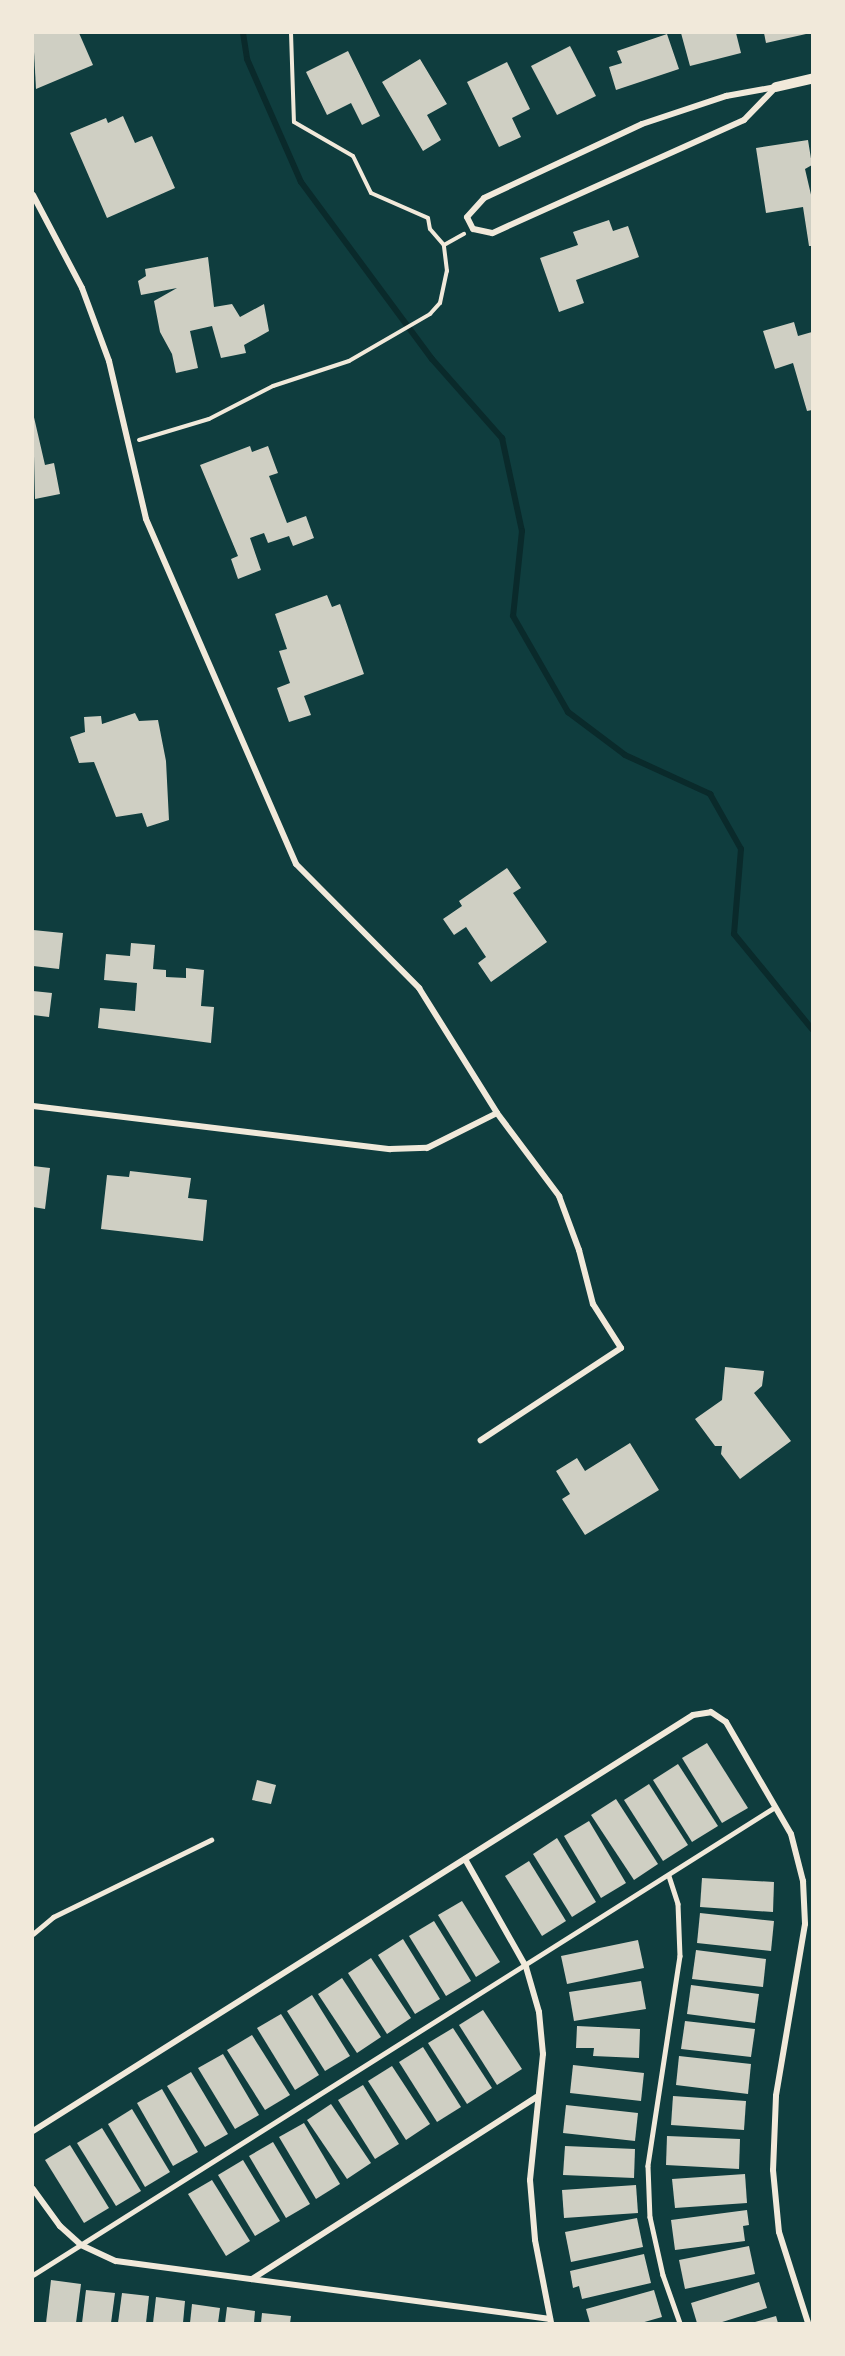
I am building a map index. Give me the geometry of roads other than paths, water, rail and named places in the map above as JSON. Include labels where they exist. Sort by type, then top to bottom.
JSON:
[{"type":"street","points":[[776,87],[744,120],[492,233],[473,229],[467,217],[484,198],[642,124],[726,96],[812,80]]},
{"type":"street","points":[[33,195],[82,288],[109,361],[126,444],[146,519],[296,864],[419,988],[497,1113],[559,1196],[579,1250],[593,1304],[621,1348],[481,1440]]},
{"type":"street","points":[[33,1106],[390,1149],[427,1148],[497,1113]]},
{"type":"street","points":[[33,2132],[693,1715],[711,1712],[726,1722],[791,1834],[800,1869],[805,1924],[776,2096],[773,2170],[779,2232],[808,2323]]},
{"type":"street","points":[[33,2189],[60,2226],[81,2245],[116,2261],[550,2321],[535,2240],[530,2180],[543,2054],[539,2012],[526,1967],[465,1859]]},
{"type":"street","points":[[252,2279],[537,2097]]},
{"type":"lane","points":[[33,2276],[526,1967],[775,1807]]},
{"type":"lane","points":[[33,1934],[53,1917],[211,1840]]},
{"type":"lane","points":[[669,1876],[678,1904],[680,1956],[648,2166],[650,2217],[663,2275],[680,2323]]},
{"type":"waterway","points":[[243,33],[247,59],[301,182],[432,359],[502,438],[522,531],[513,616],[568,712],[625,755],[710,794],[741,849],[734,934],[812,1029]]}]
